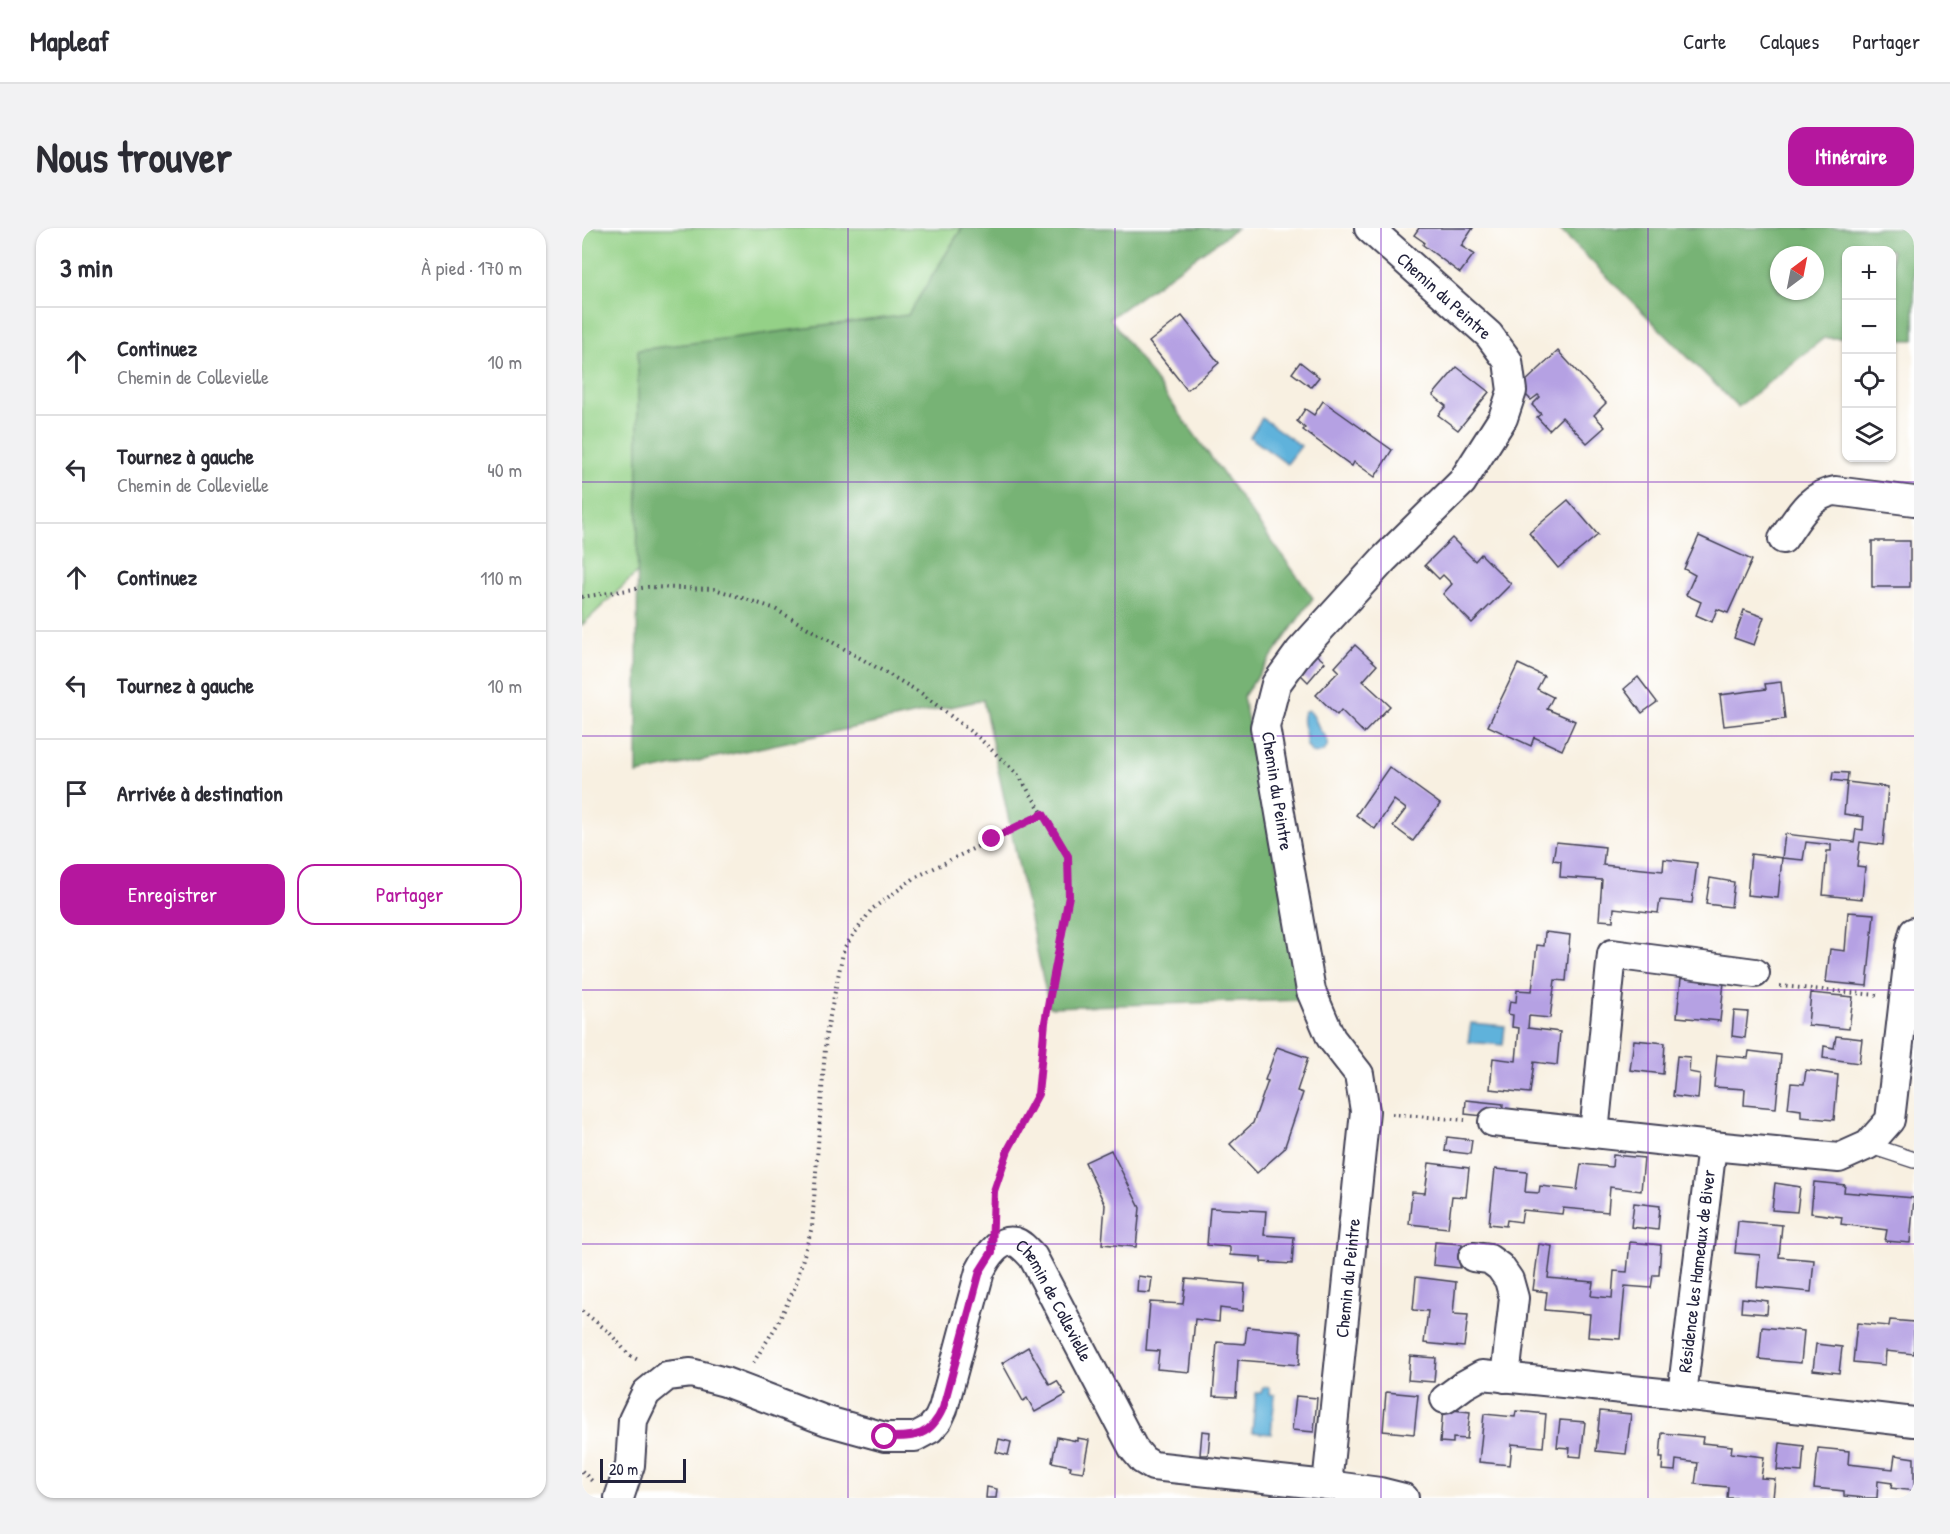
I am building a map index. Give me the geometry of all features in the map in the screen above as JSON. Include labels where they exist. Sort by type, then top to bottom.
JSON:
[{"type":"street","name":"Chemin du Peintre","points":[[1327,1485],[1365,1111],[1359,1074],[1331,1038],[1311,991],[1265,727],[1276,684],[1294,659],[1383,560],[1462,482],[1503,418],[1512,391],[1508,361],[1489,335],[1369,228]]},
{"type":"street","points":[[1783,539],[1809,502],[1823,493],[1835,491],[1914,501]]},
{"type":"street","name":"Résidence les Hameaux de Biver","points":[[1493,1122],[1839,1158],[1868,1145],[1890,1120],[1910,947],[1914,932]]},
{"type":"street","points":[[1594,1133],[1612,954],[1755,973]]},
{"type":"street","name":"Résidence les Hameaux de Biver","points":[[1682,1395],[1712,1146]]},
{"type":"street","name":"Chemin de Collevielle","points":[[667,1376],[691,1373],[740,1387],[826,1421],[885,1437],[915,1437],[930,1429],[938,1420],[943,1408],[980,1271],[992,1252],[1003,1244],[1013,1242],[1023,1246],[1033,1257],[1133,1448],[1143,1460],[1153,1466],[1327,1485],[1380,1492],[1404,1498]]},
{"type":"street","points":[[1473,1257],[1489,1259],[1500,1267],[1509,1280],[1514,1298],[1505,1378]]},
{"type":"street","name":"Résidence les Hameaux de Biver","points":[[1445,1399],[1482,1375],[1914,1422]]},
{"type":"street","points":[[620,1498],[630,1465],[633,1420],[646,1393],[667,1376]]},
{"type":"lane","points":[[1868,1145],[1914,1160]]},
{"type":"path","points":[[582,597],[648,586],[715,589],[773,608],[921,693],[979,738],[1019,776],[1043,814],[1068,856],[1069,896],[1045,1022],[1038,1094],[1008,1150],[994,1191],[992,1252]]},
{"type":"path","points":[[740,1387],[777,1325],[795,1287],[812,1227],[826,1035],[844,948],[872,909],[916,877],[1043,814]]},
{"type":"path","points":[[1755,973],[1776,986],[1904,998]]},
{"type":"path","points":[[1394,1115],[1493,1122]]},
{"type":"path","points":[[582,1311],[608,1331],[629,1355],[667,1376]]},
{"type":"green space","points":[[582,228],[962,228],[909,315],[582,625]]},
{"type":"green space","points":[[962,228],[1237,228],[1110,318],[1313,598],[1243,697],[1305,1000],[1049,1007],[983,700],[637,774],[638,350],[908,315]]},
{"type":"green space","points":[[1558,228],[1914,228],[1914,340],[1896,340],[1896,246],[1842,246],[1842,338],[1824,338],[1738,407]]},
{"type":"water","points":[[1262,418],[1301,446],[1287,464],[1250,437]]},
{"type":"water","points":[[1308,710],[1328,744],[1324,751],[1318,753],[1312,753],[1306,744],[1302,720],[1304,712]]},
{"type":"water","points":[[1471,1023],[1505,1026],[1503,1045],[1468,1042]]},
{"type":"water","points":[[1263,1387],[1270,1388],[1270,1394],[1275,1395],[1271,1434],[1252,1432],[1256,1393],[1261,1393]]},
{"type":"building","points":[[1419,228],[1473,228],[1461,246],[1474,254],[1460,273],[1423,245],[1424,242],[1414,235]]},
{"type":"building","points":[[1182,316],[1219,363],[1187,390],[1149,342]]},
{"type":"building","points":[[1558,351],[1606,403],[1594,415],[1605,427],[1587,443],[1562,417],[1549,430],[1537,417],[1541,414],[1532,405],[1540,397],[1538,395],[1531,400],[1522,391],[1522,385]]},
{"type":"building","points":[[1300,362],[1319,377],[1311,387],[1292,373]]},
{"type":"building","points":[[1457,367],[1489,392],[1458,430],[1438,415],[1446,406],[1433,395]]},
{"type":"building","points":[[1323,401],[1392,450],[1375,477],[1354,462],[1352,466],[1303,430],[1305,428],[1297,421],[1305,409],[1314,415]]},
{"type":"building","points":[[1568,500],[1598,535],[1558,568],[1529,533]]},
{"type":"building","points":[[1699,536],[1752,560],[1728,613],[1717,609],[1712,622],[1696,615],[1701,602],[1686,595],[1695,575],[1684,569]]},
{"type":"building","points":[[1452,538],[1475,561],[1481,554],[1511,584],[1472,623],[1443,594],[1452,584],[1443,575],[1439,579],[1425,565]]},
{"type":"building","points":[[1872,541],[1910,541],[1910,587],[1872,587]]},
{"type":"building","points":[[1744,610],[1764,617],[1754,645],[1734,638]]},
{"type":"building","points":[[1355,645],[1377,665],[1363,681],[1390,706],[1364,733],[1341,710],[1337,715],[1316,695],[1339,671],[1335,667]]},
{"type":"building","points":[[1314,653],[1325,662],[1308,682],[1299,673]]},
{"type":"building","points":[[1518,664],[1544,676],[1537,689],[1553,697],[1547,709],[1575,721],[1562,750],[1534,737],[1531,746],[1488,726]]},
{"type":"building","points":[[1638,677],[1657,702],[1642,713],[1624,689]]},
{"type":"building","points":[[1781,682],[1785,719],[1724,726],[1720,695],[1766,689],[1765,684]]},
{"type":"building","points":[[1389,767],[1440,804],[1413,841],[1393,826],[1406,809],[1394,800],[1375,829],[1356,815]]},
{"type":"building","points":[[1833,772],[1848,773],[1847,782],[1832,780]]},
{"type":"building","points":[[1847,782],[1888,787],[1883,845],[1860,842],[1857,866],[1865,867],[1862,899],[1823,895],[1827,851],[1831,851],[1831,845],[1806,842],[1803,860],[1782,858],[1785,834],[1854,842],[1856,829],[1863,830],[1864,817],[1844,814]]},
{"type":"building","points":[[1556,842],[1605,847],[1603,865],[1663,871],[1664,859],[1697,863],[1692,903],[1660,900],[1658,913],[1614,908],[1613,921],[1599,920],[1602,880],[1560,877],[1561,861],[1553,860]]},
{"type":"building","points":[[1751,854],[1782,858],[1778,898],[1747,895]]},
{"type":"building","points":[[1710,878],[1734,882],[1731,907],[1706,904]]},
{"type":"building","points":[[1848,912],[1874,914],[1867,986],[1826,982],[1830,949],[1845,951]]},
{"type":"building","points":[[1545,932],[1570,935],[1566,981],[1555,980],[1550,1018],[1529,1016],[1528,1028],[1560,1032],[1557,1065],[1534,1062],[1530,1093],[1490,1089],[1493,1058],[1516,1061],[1519,1028],[1512,1027],[1513,1015],[1508,1014],[1510,1001],[1516,1002],[1517,990],[1532,991],[1537,945],[1544,946]]},
{"type":"building","points":[[1681,978],[1724,982],[1720,1021],[1677,1017]]},
{"type":"building","points":[[1811,993],[1853,997],[1849,1029],[1808,1025]]},
{"type":"building","points":[[1734,1011],[1748,1012],[1745,1038],[1732,1036]]},
{"type":"building","points":[[1836,1036],[1862,1039],[1859,1063],[1823,1058],[1824,1046],[1834,1048]]},
{"type":"building","points":[[1634,1040],[1665,1043],[1663,1074],[1630,1070]]},
{"type":"building","points":[[1277,1047],[1308,1058],[1297,1091],[1303,1093],[1284,1149],[1257,1173],[1230,1144],[1253,1123]]},
{"type":"building","points":[[1749,1051],[1781,1055],[1776,1108],[1744,1105],[1745,1089],[1714,1087],[1717,1055],[1748,1058]]},
{"type":"building","points":[[1677,1056],[1690,1057],[1689,1072],[1700,1074],[1698,1099],[1673,1096]]},
{"type":"building","points":[[1806,1070],[1838,1075],[1834,1120],[1801,1117],[1801,1110],[1788,1108],[1791,1083],[1804,1084]]},
{"type":"building","points":[[1466,1100],[1503,1104],[1502,1118],[1465,1114]]},
{"type":"building","points":[[1447,1137],[1472,1140],[1470,1154],[1445,1151]]},
{"type":"building","points":[[1111,1150],[1140,1208],[1136,1247],[1102,1244],[1105,1205],[1085,1162]]},
{"type":"building","points":[[1613,1155],[1644,1158],[1641,1191],[1610,1187],[1608,1212],[1563,1208],[1562,1214],[1523,1210],[1521,1222],[1507,1220],[1506,1226],[1489,1224],[1495,1169],[1527,1172],[1525,1192],[1539,1193],[1540,1186],[1577,1190],[1581,1164],[1612,1167]]},
{"type":"building","points":[[1429,1163],[1469,1168],[1466,1197],[1452,1196],[1448,1228],[1409,1224],[1412,1192],[1425,1193]]},
{"type":"building","points":[[1814,1182],[1845,1185],[1844,1192],[1914,1198],[1910,1243],[1885,1241],[1887,1230],[1841,1224],[1842,1217],[1811,1213]]},
{"type":"building","points":[[1775,1183],[1800,1187],[1797,1212],[1772,1210]]},
{"type":"building","points":[[1634,1203],[1660,1206],[1658,1230],[1631,1227]]},
{"type":"building","points":[[1210,1208],[1266,1211],[1264,1235],[1294,1237],[1292,1264],[1261,1262],[1261,1257],[1230,1255],[1230,1247],[1207,1245]]},
{"type":"building","points":[[1738,1221],[1782,1225],[1779,1257],[1814,1260],[1811,1292],[1757,1287],[1760,1255],[1735,1253]]},
{"type":"building","points":[[1435,1242],[1462,1244],[1460,1268],[1433,1265]]},
{"type":"building","points":[[1630,1242],[1661,1245],[1659,1275],[1653,1275],[1651,1288],[1625,1286],[1620,1339],[1588,1337],[1590,1314],[1545,1310],[1547,1292],[1533,1290],[1539,1244],[1552,1246],[1548,1278],[1593,1282],[1591,1296],[1612,1298],[1614,1271],[1627,1272]]},
{"type":"building","points":[[1138,1276],[1152,1278],[1150,1293],[1137,1292]]},
{"type":"building","points":[[1416,1277],[1456,1282],[1453,1314],[1468,1315],[1464,1347],[1424,1343],[1428,1311],[1413,1310]]},
{"type":"building","points":[[1186,1279],[1245,1284],[1243,1311],[1220,1308],[1219,1322],[1195,1319],[1190,1372],[1157,1369],[1159,1351],[1146,1350],[1150,1302],[1183,1304]]},
{"type":"building","points":[[1742,1298],[1768,1301],[1767,1314],[1741,1312]]},
{"type":"building","points":[[1890,1320],[1914,1322],[1914,1354],[1886,1351],[1885,1365],[1853,1362],[1857,1323],[1889,1326]]},
{"type":"building","points":[[1247,1327],[1301,1332],[1299,1365],[1238,1360],[1236,1397],[1213,1396],[1217,1342],[1245,1344]]},
{"type":"building","points":[[1762,1327],[1804,1331],[1801,1363],[1759,1359]]},
{"type":"building","points":[[1816,1344],[1842,1347],[1839,1373],[1813,1370]]},
{"type":"building","points":[[1028,1347],[1050,1385],[1057,1381],[1066,1395],[1035,1412],[1027,1398],[1023,1401],[1002,1363]]},
{"type":"building","points":[[1410,1356],[1436,1358],[1434,1382],[1408,1380]]},
{"type":"building","points":[[1386,1392],[1418,1395],[1414,1434],[1383,1431]]},
{"type":"building","points":[[1296,1396],[1317,1398],[1314,1432],[1292,1430]]},
{"type":"building","points":[[1443,1409],[1470,1412],[1467,1439],[1453,1438],[1453,1443],[1440,1442]]},
{"type":"building","points":[[1516,1411],[1546,1414],[1543,1447],[1512,1444],[1510,1465],[1479,1462],[1484,1414],[1515,1417]]},
{"type":"building","points":[[1600,1411],[1631,1414],[1626,1454],[1596,1451]]},
{"type":"building","points":[[1560,1420],[1585,1422],[1581,1457],[1569,1456],[1570,1448],[1557,1447]]},
{"type":"building","points":[[1202,1431],[1210,1432],[1208,1455],[1200,1455]]},
{"type":"building","points":[[1662,1433],[1703,1437],[1702,1443],[1732,1446],[1731,1453],[1764,1457],[1761,1478],[1775,1479],[1773,1498],[1759,1496],[1759,1498],[1727,1498],[1728,1487],[1695,1484],[1698,1463],[1676,1460],[1675,1471],[1662,1470],[1663,1458],[1660,1458]]},
{"type":"building","points":[[1057,1437],[1077,1441],[1077,1438],[1089,1440],[1083,1472],[1070,1470],[1071,1466],[1052,1462]]},
{"type":"building","points":[[999,1439],[1011,1442],[1008,1455],[996,1452]]},
{"type":"building","points":[[1780,1443],[1804,1446],[1802,1472],[1777,1470]]},
{"type":"building","points":[[1818,1448],[1849,1451],[1848,1464],[1893,1469],[1895,1455],[1914,1458],[1914,1491],[1891,1488],[1892,1483],[1878,1481],[1877,1498],[1844,1496],[1844,1491],[1814,1488]]},
{"type":"building","points":[[987,1487],[997,1489],[996,1498],[986,1498]]},
{"type":"route","points":[[885,1437],[915,1437],[930,1429],[938,1420],[980,1271],[992,1252],[994,1191],[1008,1150],[1038,1094],[1045,1022],[1069,896],[1068,856],[1043,814],[992,839]]}]
